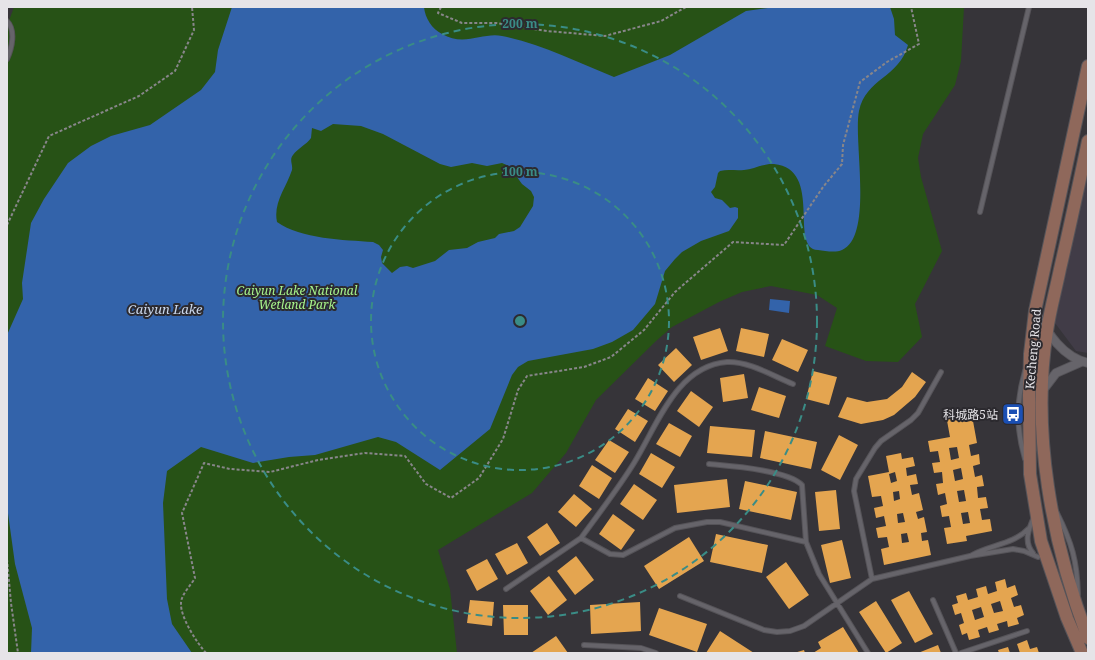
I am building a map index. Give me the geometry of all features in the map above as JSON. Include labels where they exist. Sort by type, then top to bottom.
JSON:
[{"type":"main road","name":"Kecheng Road","points":[[1082,653],[1043,561],[1030,474],[1030,354],[1035,311],[1088,66]]},
{"type":"main road","name":"Kecheng Road","points":[[1088,141],[1047,331],[1042,392],[1046,474],[1057,538],[1079,615],[1088,638]]},
{"type":"street","points":[[1035,311],[1047,331],[1060,348],[1085,363]]},
{"type":"street","points":[[1042,392],[1056,373],[1085,363]]},
{"type":"lane","points":[[980,212],[1029,7]]},
{"type":"lane","points":[[7,21],[11,25],[12,32],[7,59]]},
{"type":"lane","points":[[506,589],[581,538],[631,467],[671,399],[680,388],[697,373],[715,365],[735,362],[744,364],[793,384]]},
{"type":"lane","points":[[872,579],[854,492],[856,479],[881,440],[911,420],[918,413],[941,372]]},
{"type":"lane","points":[[709,464],[753,469],[798,481],[804,491],[806,542],[819,574],[868,653]]},
{"type":"lane","points":[[1036,513],[1028,529],[1027,539],[1029,546],[1043,561]]},
{"type":"lane","points":[[581,538],[610,554],[623,556],[675,528],[707,522],[720,522],[806,542]]},
{"type":"lane","points":[[970,556],[986,547],[1015,540],[1028,529]]},
{"type":"lane","points":[[680,596],[764,630],[777,632],[790,631],[804,626],[838,604],[872,579],[970,556],[1014,549],[1024,551],[1043,561]]},
{"type":"lane","points":[[933,600],[956,653]]},
{"type":"lane","points":[[961,653],[1027,631]]},
{"type":"lane","points":[[584,645],[641,648],[656,653]]},
{"type":"path","points":[[7,225],[49,136],[139,96],[175,72],[194,30],[192,7]]},
{"type":"path","points":[[441,7],[438,13],[462,23],[496,23],[605,36],[661,21],[686,7]]},
{"type":"path","points":[[206,653],[201,648],[182,615],[181,602],[194,578],[182,514],[204,463],[230,469],[270,472],[318,460],[365,453],[405,456],[426,484],[451,498],[478,478],[503,438],[518,390],[527,376],[584,367],[611,357],[644,330],[675,292],[733,242],[784,245],[823,187],[842,164],[843,145],[860,82],[887,62],[919,44],[911,7]]},
{"type":"path","points":[[7,559],[18,653]]},
{"type":"shaded area","points":[[1088,169],[1088,353],[1076,351],[1055,323]]},
{"type":"green space","name":"Caiyun Lake","points":[[14,7],[964,7],[961,61],[955,85],[923,134],[918,158],[921,177],[942,251],[915,304],[922,337],[898,362],[866,361],[825,346],[837,308],[817,295],[771,286],[742,292],[719,302],[672,327],[596,400],[566,453],[532,493],[438,550],[450,589],[457,653],[7,653],[7,26]]},
{"type":"water","name":"Caiyun Lake","points":[[232,7],[424,7],[426,15],[432,26],[438,32],[450,38],[466,39],[495,35],[516,39],[559,54],[614,77],[670,55],[746,11],[776,7],[890,7],[894,19],[895,35],[908,45],[904,56],[898,65],[868,91],[859,111],[860,208],[857,226],[852,241],[842,250],[818,250],[810,246],[806,237],[804,224],[802,193],[798,179],[789,169],[770,164],[744,170],[720,171],[718,173],[715,187],[711,192],[715,198],[722,200],[730,208],[738,208],[738,218],[729,231],[701,241],[682,252],[675,259],[665,271],[655,304],[633,330],[612,342],[593,349],[528,361],[518,367],[512,375],[490,429],[440,470],[396,442],[378,437],[315,455],[289,457],[253,463],[201,447],[167,471],[163,503],[167,599],[172,624],[192,653],[31,653],[32,628],[15,564],[7,506],[7,335],[23,299],[22,283],[31,223],[44,199],[68,163],[91,146],[111,136],[150,125],[201,90],[215,72],[218,50]],"holes":[[[333,124],[361,126],[383,134],[440,164],[451,167],[472,163],[487,166],[502,163],[509,166],[522,184],[531,191],[534,197],[533,206],[520,227],[514,231],[499,234],[495,238],[478,242],[467,248],[449,250],[435,261],[413,268],[407,266],[400,267],[392,273],[382,263],[381,257],[383,250],[379,245],[373,242],[323,238],[298,232],[277,222],[276,215],[278,202],[292,170],[292,157],[311,138],[312,128],[321,131]]]},
{"type":"water","points":[[770,299],[790,301],[789,313],[769,310]]},
{"type":"building","points":[[720,328],[728,351],[701,360],[693,337]]},
{"type":"building","points":[[741,328],[769,334],[764,357],[736,351]]},
{"type":"building","points":[[782,339],[808,350],[798,372],[772,360]]},
{"type":"building","points":[[676,348],[692,365],[674,382],[658,365]]},
{"type":"building","points":[[813,371],[837,377],[829,405],[806,399]]},
{"type":"building","points":[[912,372],[926,382],[915,397],[894,415],[883,420],[861,424],[838,417],[847,397],[867,402],[887,399],[902,387]]},
{"type":"building","points":[[744,374],[748,398],[723,402],[720,378]]},
{"type":"building","points":[[648,378],[668,391],[655,411],[635,399]]},
{"type":"building","points":[[759,387],[786,396],[779,418],[751,410]]},
{"type":"building","points":[[691,391],[713,407],[699,427],[677,411]]},
{"type":"building","points":[[628,409],[648,421],[635,442],[615,429]]},
{"type":"building","points":[[971,410],[977,443],[969,445],[971,456],[979,454],[980,464],[973,466],[975,477],[982,475],[984,486],[977,487],[978,498],[986,497],[988,508],[980,509],[982,520],[990,519],[992,531],[966,536],[967,541],[947,544],[944,528],[951,527],[949,516],[942,517],[940,506],[947,504],[945,493],[938,495],[936,484],[943,483],[942,472],[934,473],[932,463],[940,462],[938,451],[930,452],[928,441],[950,437],[946,415]],"holes":[[[957,447],[959,458],[951,460],[949,448]],[[961,468],[963,479],[955,481],[953,470]],[[964,490],[966,501],[959,502],[957,491]],[[968,512],[970,523],[963,524],[961,513]]]},
{"type":"building","points":[[669,423],[692,436],[680,457],[656,444]]},
{"type":"building","points":[[710,426],[755,430],[752,457],[707,453]]},
{"type":"building","points":[[765,431],[817,442],[811,469],[760,458]]},
{"type":"building","points":[[839,435],[858,445],[840,480],[821,470]]},
{"type":"building","points":[[609,440],[629,452],[615,473],[595,460]]},
{"type":"building","points":[[651,453],[675,467],[662,488],[639,474]]},
{"type":"building","points":[[901,453],[902,459],[913,457],[915,466],[906,468],[907,476],[916,474],[918,484],[910,485],[912,495],[919,493],[923,510],[916,512],[918,519],[924,517],[927,532],[921,533],[922,541],[928,540],[931,555],[884,565],[881,549],[889,547],[887,537],[878,538],[876,528],[886,526],[884,516],[876,518],[874,508],[883,506],[881,496],[872,497],[868,476],[889,472],[886,456]],"holes":[[[895,472],[897,481],[891,483],[889,474]],[[899,491],[900,499],[894,501],[893,492]],[[903,513],[905,522],[898,523],[897,514]],[[907,533],[909,542],[902,543],[901,534]]]},
{"type":"building","points":[[592,465],[612,478],[599,499],[579,486]]},
{"type":"building","points":[[727,479],[730,507],[677,513],[674,485]]},
{"type":"building","points":[[745,481],[797,492],[791,520],[739,509]]},
{"type":"building","points":[[634,484],[657,500],[643,520],[620,504]]},
{"type":"building","points":[[836,490],[840,529],[819,531],[815,492]]},
{"type":"building","points":[[574,494],[592,509],[576,527],[558,512]]},
{"type":"building","points":[[613,514],[635,530],[621,550],[599,534]]},
{"type":"building","points":[[547,523],[560,543],[540,556],[527,537]]},
{"type":"building","points":[[716,534],[768,545],[762,573],[710,562]]},
{"type":"building","points":[[689,537],[704,561],[659,589],[644,566]]},
{"type":"building","points":[[842,540],[851,578],[830,583],[821,545]]},
{"type":"building","points":[[517,543],[528,563],[507,575],[495,554]]},
{"type":"building","points":[[576,556],[594,580],[575,595],[557,571]]},
{"type":"building","points":[[487,559],[498,579],[477,591],[466,570]]},
{"type":"building","points":[[786,562],[809,595],[789,609],[766,577]]},
{"type":"building","points":[[549,576],[567,600],[548,615],[530,591]]},
{"type":"building","points":[[1005,579],[1007,588],[1015,585],[1018,595],[1011,598],[1014,607],[1021,605],[1024,615],[1017,618],[1019,624],[1008,627],[1007,621],[997,624],[999,630],[989,633],[987,627],[978,630],[980,637],[969,640],[967,633],[962,635],[959,625],[964,623],[961,613],[955,615],[952,605],[958,603],[956,596],[966,593],[968,600],[978,597],[976,589],[986,586],[988,594],[997,591],[995,582]],"holes":[[[1000,601],[1003,611],[994,613],[991,604]],[[981,607],[984,617],[975,620],[972,610]]]},
{"type":"building","points":[[909,591],[933,634],[915,643],[891,600]]},
{"type":"building","points":[[470,600],[494,602],[492,626],[467,623]]},
{"type":"building","points":[[876,601],[902,643],[886,653],[859,612]]},
{"type":"building","points":[[640,602],[641,631],[591,634],[590,605]]},
{"type":"building","points":[[503,605],[528,605],[528,635],[504,635]]},
{"type":"building","points":[[659,608],[707,624],[697,652],[649,635]]},
{"type":"building","points":[[843,627],[859,653],[813,653],[821,648],[818,642]]},
{"type":"building","points":[[720,631],[754,653],[706,653]]},
{"type":"building","points":[[556,636],[568,653],[531,653]]},
{"type":"building","points":[[1027,640],[1030,649],[1037,647],[1039,653],[1020,653],[1017,644]]},
{"type":"building","points":[[938,645],[941,653],[918,653]]},
{"type":"building","points":[[1008,647],[1010,653],[999,653],[998,650]]},
{"type":"building","points":[[804,650],[805,653],[794,653]]},
{"type":"place","name":"科城路5站","points":[[1013,414]]},
{"type":"park label","name":"Caiyun Lake National Wetland Park","points":[[297,297]]}]
